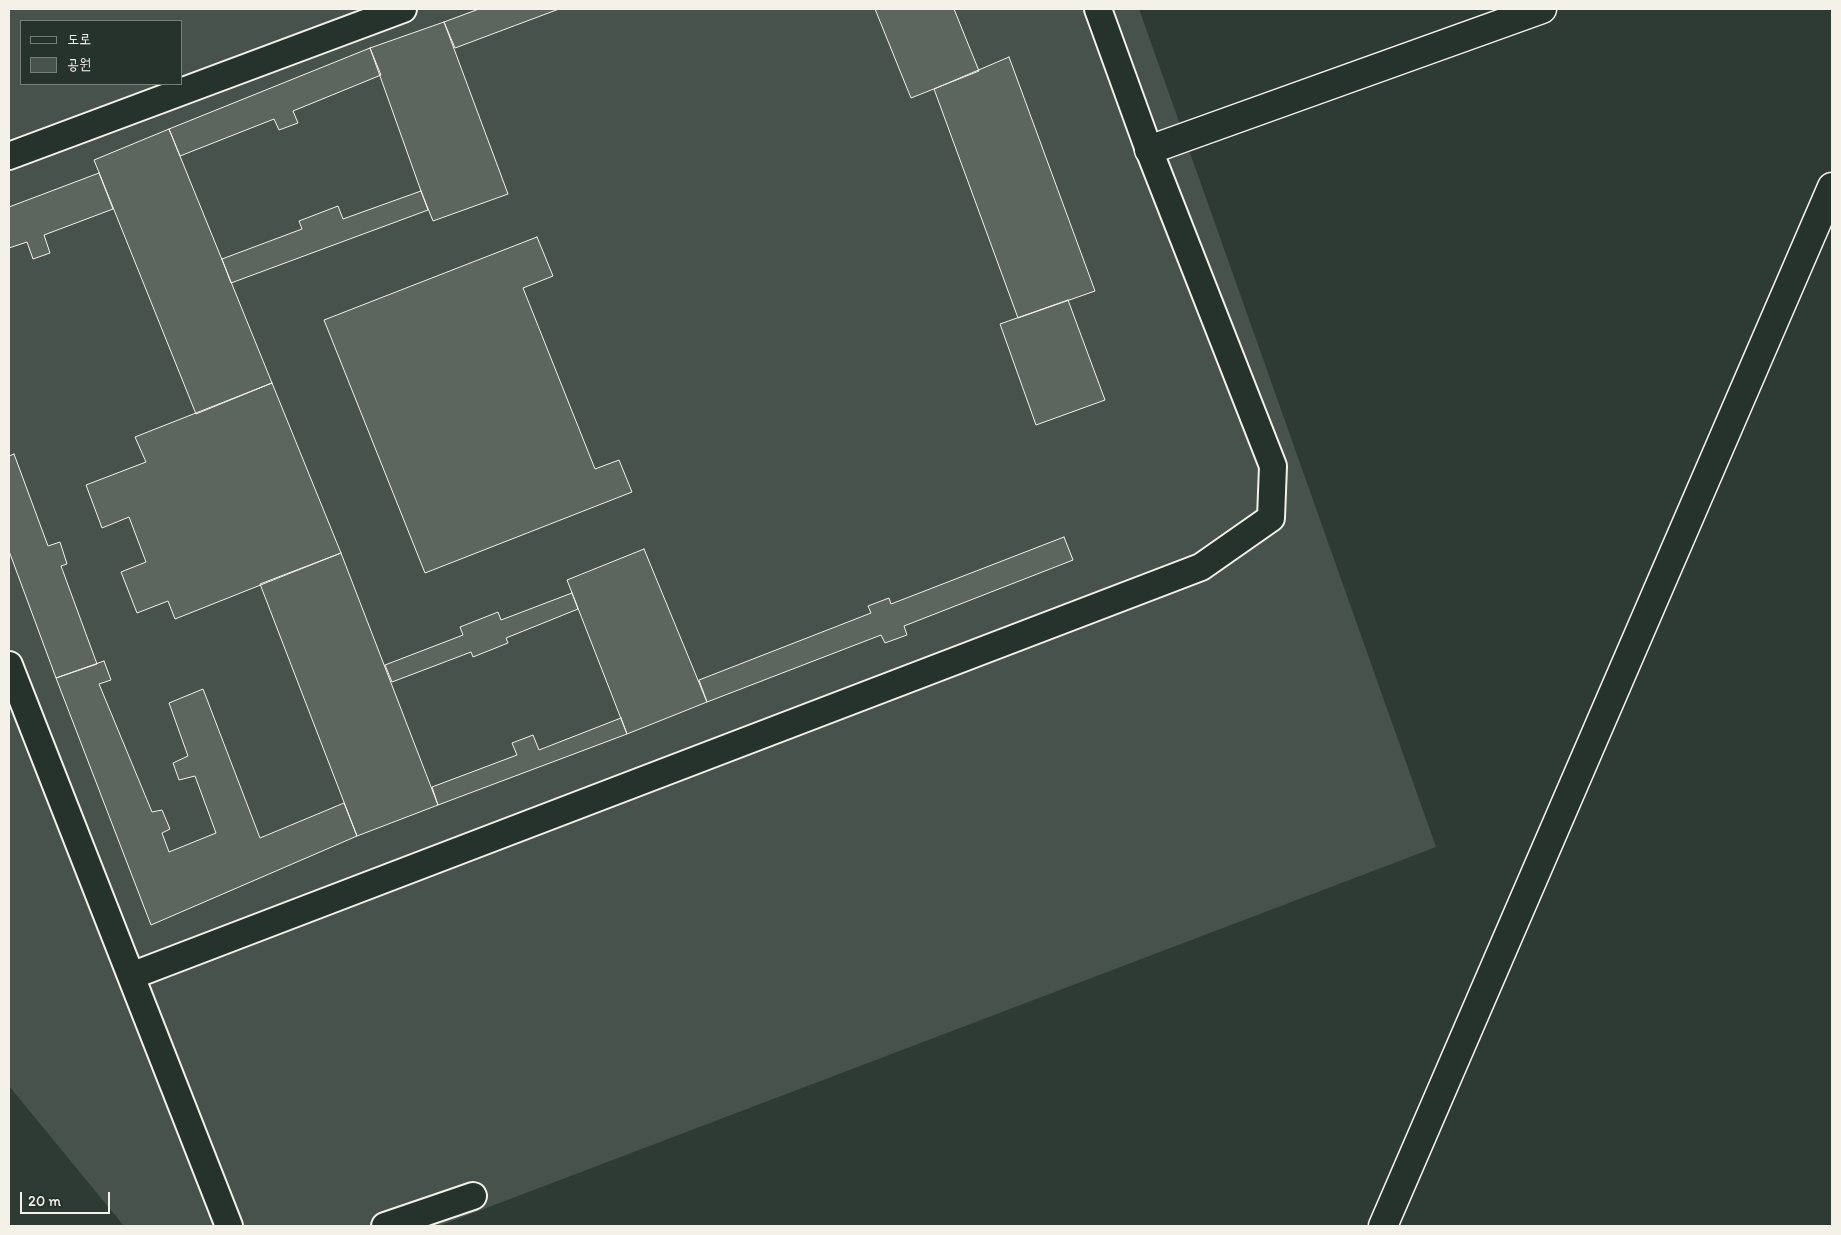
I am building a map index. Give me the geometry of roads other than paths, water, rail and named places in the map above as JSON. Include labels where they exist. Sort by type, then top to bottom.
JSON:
[{"type":"street","points":[[9,156],[403,9]]},
{"type":"street","points":[[131,976],[1201,567],[1271,518],[1273,466],[1149,150],[1098,9]]},
{"type":"street","points":[[1149,150],[1542,9]]},
{"type":"street","points":[[1383,1226],[1832,187]]},
{"type":"street","points":[[9,665],[229,1226]]},
{"type":"street","points":[[385,1226],[473,1196]]}]
